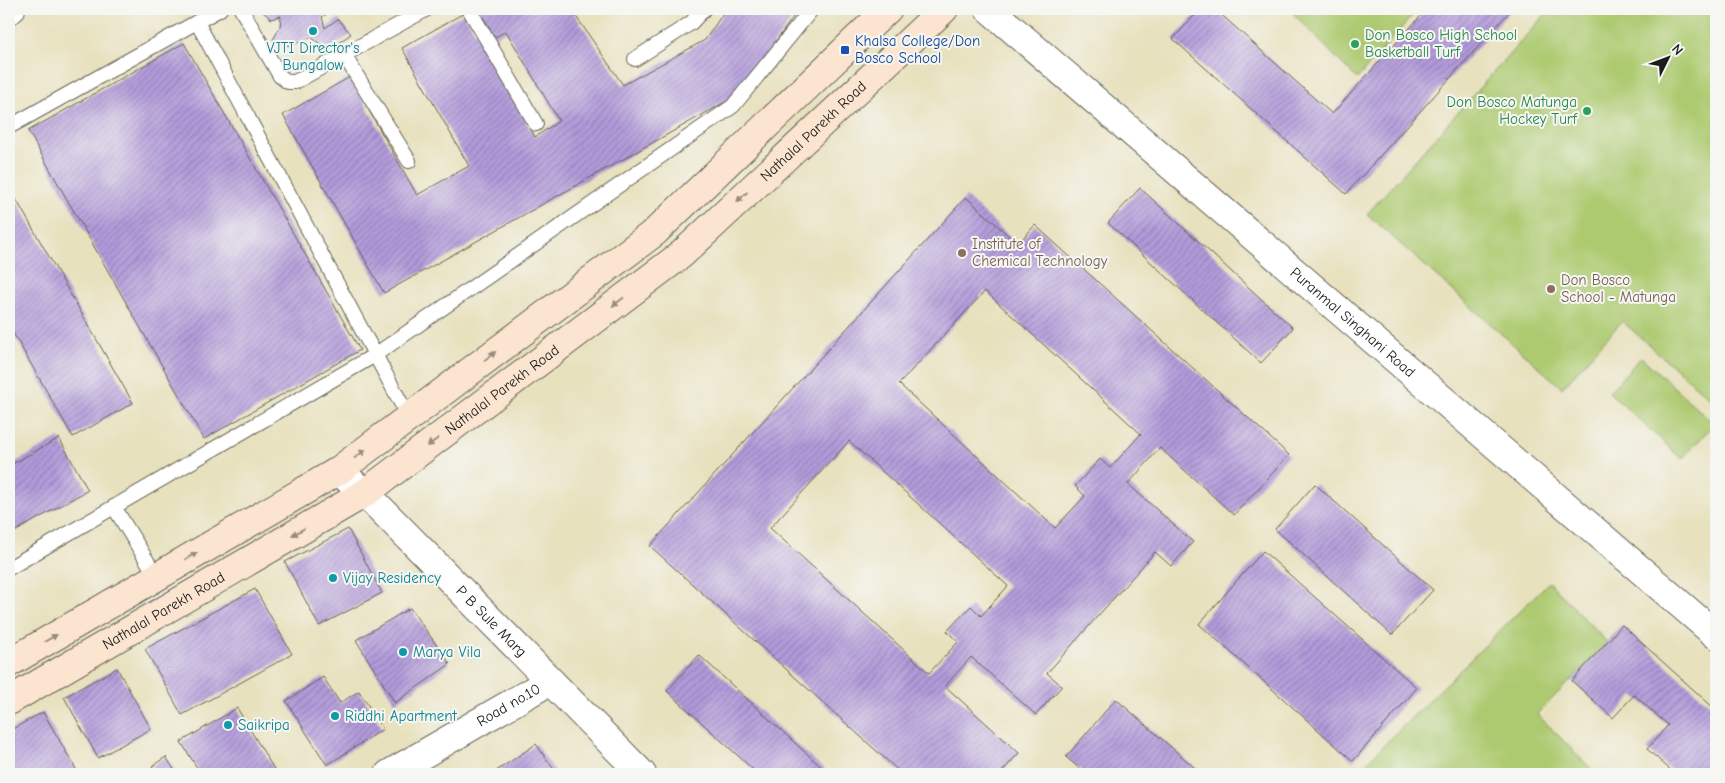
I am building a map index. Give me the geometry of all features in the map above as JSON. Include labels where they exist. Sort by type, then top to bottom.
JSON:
[{"type":"street","points":[[9,663],[338,471],[655,232],[888,9]]},
{"type":"street","name":"Nathalal Parekh Road","points":[[9,701],[365,493],[682,254],[944,9]]},
{"type":"street","name":"Puranmal Singhani Road","points":[[989,9],[1716,635]]},
{"type":"street","name":"P B Sule Marg","points":[[338,471],[365,493],[642,774]]},
{"type":"street","name":"Road no.10","points":[[389,774],[550,681]]},
{"type":"lane","points":[[9,127],[220,9]]},
{"type":"lane","points":[[240,9],[280,76],[288,82],[295,82],[427,9]]},
{"type":"lane","points":[[469,9],[536,124]]},
{"type":"lane","points":[[635,59],[691,23],[704,9]]},
{"type":"lane","points":[[9,568],[375,355],[733,106],[812,9]]},
{"type":"lane","points":[[197,22],[409,418]]},
{"type":"lane","points":[[344,55],[409,161]]},
{"type":"lane","points":[[114,507],[157,576]]},
{"type":"green space","name":"Don Bosco High School Basketball Turf","points":[[1289,9],[1418,9],[1357,79]]},
{"type":"green space","name":"Don Bosco Matunga Hockey Turf","points":[[1550,9],[1716,9],[1716,404],[1622,321],[1562,388],[1367,214]]},
{"type":"green space","points":[[1641,357],[1714,424],[1682,459],[1609,392]]},
{"type":"green space","points":[[1549,582],[1608,643],[1537,714],[1596,774],[1355,774]]},
{"type":"building","name":"VJTI Director's Bungalow","points":[[260,9],[334,9],[322,17],[325,28],[338,19],[351,34],[328,50],[311,37],[290,46],[273,40],[280,27],[281,16],[271,19]]},
{"type":"building","points":[[478,9],[571,9],[623,85],[705,40],[726,9],[799,9],[736,96],[384,293],[283,115],[350,77],[417,195],[469,166],[402,48],[464,13],[535,137],[559,121],[506,31],[495,37]]},
{"type":"building","points":[[1200,9],[1215,9],[1332,114],[1427,9],[1512,9],[1346,194],[1173,39]]},
{"type":"building","points":[[184,43],[360,350],[204,439],[28,131]]},
{"type":"building","points":[[9,187],[133,403],[73,437],[9,326]]},
{"type":"building","points":[[1140,188],[1293,328],[1261,363],[1108,223]]},
{"type":"building","points":[[966,197],[1018,244],[1035,225],[1289,455],[1234,515],[1160,448],[1128,484],[1193,542],[1171,566],[1155,552],[1047,673],[1062,686],[1036,715],[971,657],[945,686],[1019,753],[1000,774],[902,774],[650,546]],"holes":[[[985,291],[1141,434],[1110,468],[1100,459],[1075,486],[1085,496],[1055,528],[899,384]],[[849,441],[1008,586],[981,616],[971,606],[947,631],[958,642],[929,673],[770,528]]]},
{"type":"building","points":[[59,438],[88,490],[9,535],[9,466]]},
{"type":"building","points":[[1315,484],[1433,590],[1392,635],[1275,529]]},
{"type":"building","name":"Vijay Residency","points":[[348,529],[382,593],[319,626],[285,562]]},
{"type":"building","points":[[1263,551],[1417,688],[1353,761],[1199,624]]},
{"type":"building","points":[[255,589],[292,654],[182,715],[145,649]]},
{"type":"building","name":"Marya Vila","points":[[410,608],[450,664],[395,703],[356,640]]},
{"type":"building","points":[[1622,625],[1716,710],[1716,774],[1675,774],[1647,749],[1668,725],[1634,695],[1613,718],[1572,681]]},
{"type":"building","points":[[699,655],[829,774],[758,774],[667,691]]},
{"type":"building","points":[[117,668],[151,729],[98,758],[64,697]]},
{"type":"building","name":"Riddhi Apartment","points":[[323,677],[340,703],[359,691],[383,729],[327,765],[286,701]]},
{"type":"building","points":[[1116,699],[1202,774],[1086,774],[1066,757]]},
{"type":"building","name":"Saikripa","points":[[237,708],[277,774],[201,774],[181,742]]},
{"type":"building","points":[[43,712],[77,771],[71,774],[9,774],[9,731]]},
{"type":"building","points":[[536,744],[557,774],[492,774]]},
{"type":"building","points":[[166,757],[177,774],[153,774],[156,773],[152,766]]},
{"type":"place","name":"VJTI Director's Bungalow","points":[[313,31]]},
{"type":"place","name":"Don Bosco High School Basketball Turf","points":[[1355,44]]},
{"type":"place","name":"Khalsa College/Don Bosco School","points":[[845,50]]},
{"type":"place","name":"Don Bosco Matunga Hockey Turf","points":[[1587,111]]},
{"type":"place","name":"Institute of Chemical Technology","points":[[962,253]]},
{"type":"place","name":"Don Bosco School - Matunga","points":[[1551,289]]},
{"type":"place","name":"Vijay Residency","points":[[333,578]]},
{"type":"place","name":"Marya Vila","points":[[403,652]]},
{"type":"place","name":"Riddhi Apartment","points":[[335,716]]},
{"type":"place","name":"Saikripa","points":[[228,725]]}]
